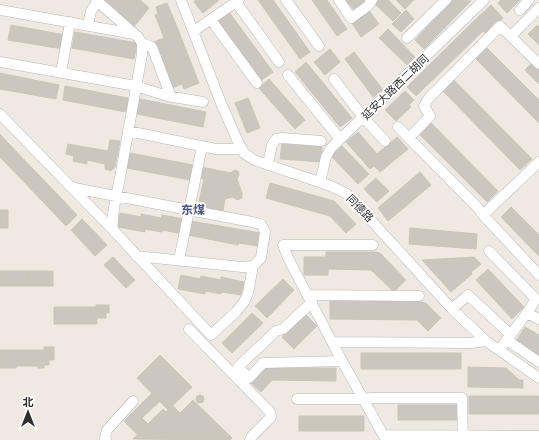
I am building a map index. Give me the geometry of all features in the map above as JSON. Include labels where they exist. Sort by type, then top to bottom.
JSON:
[{"type":"street","name":"同德路","points":[[181,0],[221,103],[244,153],[254,160],[331,186],[347,194],[452,309],[486,341],[539,378]]},
{"type":"street","points":[[286,0],[319,46]]},
{"type":"street","points":[[339,0],[351,18],[368,6],[372,0]]},
{"type":"street","points":[[407,38],[446,0]]},
{"type":"street","points":[[520,10],[529,0]]},
{"type":"street","points":[[88,25],[91,11],[96,1],[138,36],[142,43],[142,54],[112,222],[113,230]]},
{"type":"street","points":[[194,32],[237,1],[279,62]]},
{"type":"street","name":"延安大路西二胡同","points":[[320,182],[326,157],[331,148],[482,1]]},
{"type":"street","points":[[511,36],[539,8]]},
{"type":"street","points":[[0,10],[135,34]]},
{"type":"street","points":[[211,20],[257,84]]},
{"type":"street","points":[[61,73],[70,22]]},
{"type":"street","points":[[409,138],[430,116],[424,106],[428,99],[500,26],[539,64]]},
{"type":"street","points":[[142,43],[152,47],[172,97]]},
{"type":"street","points":[[0,62],[136,86],[151,92],[203,102]]},
{"type":"street","points":[[288,75],[340,139]]},
{"type":"street","points":[[334,79],[363,117],[385,141]]},
{"type":"street","points":[[0,114],[70,186],[113,230],[211,335],[236,312],[244,302],[248,293],[253,266],[261,258],[265,232],[261,224],[70,186]]},
{"type":"street","points":[[398,128],[478,208],[539,275]]},
{"type":"street","points":[[128,131],[216,149],[242,149]]},
{"type":"street","points":[[268,164],[272,145],[276,139],[282,138],[321,141]]},
{"type":"street","points":[[179,260],[202,146]]},
{"type":"street","points":[[483,215],[539,162]]},
{"type":"street","points":[[373,245],[283,245],[288,258],[342,361],[385,438],[539,436]]},
{"type":"street","points":[[490,251],[536,299],[499,350]]},
{"type":"street","points":[[136,256],[242,267],[253,266]]},
{"type":"street","points":[[452,309],[468,295],[509,338],[539,362]]},
{"type":"street","points":[[342,361],[263,363],[249,378],[238,366],[276,331],[283,329],[310,299],[419,296]]},
{"type":"street","points":[[527,313],[539,319]]},
{"type":"street","points":[[189,329],[270,412],[271,417],[252,436],[250,440]]},
{"type":"street","points":[[333,342],[471,343],[486,341]]},
{"type":"street","points":[[298,399],[462,398],[463,438]]},
{"type":"street","points":[[106,440],[107,430],[133,401]]},
{"type":"building","points":[[105,0],[140,0],[149,8],[133,28],[117,14],[119,12]]},
{"type":"building","points":[[196,0],[218,1],[203,13],[194,2]]},
{"type":"building","points":[[258,0],[273,0],[310,52],[300,59]]},
{"type":"building","points":[[312,0],[327,0],[347,29],[337,36]]},
{"type":"building","points":[[346,0],[364,0],[365,2],[354,10]]},
{"type":"building","points":[[379,0],[388,0],[401,13],[393,21],[375,4]]},
{"type":"building","points":[[397,0],[414,0],[405,9]]},
{"type":"building","points":[[453,0],[471,1],[424,49],[415,40]]},
{"type":"building","points":[[501,0],[520,0],[507,13],[498,3]]},
{"type":"building","points":[[167,3],[179,32],[164,38],[155,15],[158,14],[156,7]]},
{"type":"building","points":[[491,5],[503,18],[486,34],[474,21]]},
{"type":"building","points":[[406,10],[414,19],[401,32],[392,24]]},
{"type":"building","points":[[369,11],[379,24],[361,37],[352,23]]},
{"type":"building","points":[[229,12],[273,72],[260,81],[217,20]]},
{"type":"building","points":[[474,21],[483,31],[416,96],[407,87]]},
{"type":"building","points":[[11,25],[65,35],[63,49],[8,40]]},
{"type":"building","points":[[537,25],[539,27],[539,45],[528,34]]},
{"type":"building","points":[[388,29],[415,57],[407,65],[379,38]]},
{"type":"building","points":[[75,32],[137,43],[134,59],[72,48]]},
{"type":"building","points":[[179,32],[199,83],[184,89],[164,38]]},
{"type":"building","points":[[164,38],[182,84],[172,88],[154,42]]},
{"type":"building","points":[[487,48],[539,100],[539,123],[476,59]]},
{"type":"building","points":[[330,49],[340,62],[325,75],[314,62]]},
{"type":"building","points":[[354,52],[383,90],[373,97],[345,59]]},
{"type":"building","points":[[306,62],[352,118],[340,127],[295,72]]},
{"type":"building","points":[[532,63],[539,71],[539,84],[525,70]]},
{"type":"building","points":[[0,73],[59,85],[56,99],[0,89]]},
{"type":"building","points":[[269,79],[305,120],[295,129],[259,88]]},
{"type":"building","points":[[454,80],[532,159],[520,170],[443,91]]},
{"type":"building","points":[[65,86],[128,98],[126,112],[63,100]]},
{"type":"building","points":[[405,91],[414,100],[409,105],[411,107],[396,121],[385,110]]},
{"type":"building","points":[[248,98],[260,128],[247,133],[235,103]]},
{"type":"building","points":[[140,99],[206,112],[203,127],[137,114]]},
{"type":"building","points":[[431,123],[498,191],[487,202],[419,134]]},
{"type":"building","points":[[358,132],[377,154],[397,137],[408,149],[380,172],[374,166],[370,169],[346,142]]},
{"type":"building","points":[[0,134],[7,142],[0,149]]},
{"type":"building","points":[[110,140],[120,141],[115,167],[111,171],[105,169],[105,164],[87,160],[87,164],[73,161],[74,156],[66,154],[68,144],[108,151]]},
{"type":"building","points":[[7,142],[59,196],[47,206],[0,157],[0,149]]},
{"type":"building","points":[[282,144],[322,147],[321,162],[280,159]]},
{"type":"building","points":[[342,146],[369,174],[358,184],[331,156]]},
{"type":"building","points":[[130,153],[193,165],[190,180],[127,168]]},
{"type":"building","points":[[201,167],[231,173],[234,170],[238,171],[239,175],[237,179],[242,193],[242,198],[237,200],[233,197],[225,199],[223,211],[198,206],[204,179],[199,178]]},
{"type":"building","points":[[420,172],[431,185],[388,221],[378,208]]},
{"type":"building","points":[[376,178],[389,191],[377,202],[364,189]]},
{"type":"building","points":[[270,183],[334,201],[356,224],[346,233],[330,216],[266,198]]},
{"type":"building","points":[[59,196],[77,215],[66,226],[47,206]]},
{"type":"building","points":[[511,207],[539,235],[539,256],[501,217]]},
{"type":"building","points":[[0,210],[8,210],[8,228],[0,228]]},
{"type":"building","points":[[120,213],[141,217],[141,214],[161,218],[162,215],[184,219],[182,234],[163,230],[162,232],[145,229],[145,232],[118,227]]},
{"type":"building","points":[[82,219],[107,245],[95,256],[71,230]]},
{"type":"building","points":[[191,221],[260,233],[257,246],[239,243],[238,245],[188,235]]},
{"type":"building","points":[[410,228],[477,234],[476,249],[409,244]]},
{"type":"building","points":[[326,252],[380,253],[406,280],[394,292],[371,270],[328,269],[328,275],[304,275],[304,257],[326,257]]},
{"type":"building","points":[[113,257],[135,280],[126,288],[104,265]]},
{"type":"building","points":[[474,257],[481,264],[451,292],[422,260]]},
{"type":"building","points":[[488,269],[524,307],[512,319],[476,280]]},
{"type":"building","points":[[0,271],[28,271],[28,286],[0,286]]},
{"type":"building","points":[[28,271],[53,271],[53,286],[28,286]]},
{"type":"building","points":[[181,275],[200,279],[201,276],[221,280],[221,277],[244,282],[241,295],[222,292],[221,294],[205,291],[205,294],[178,289]]},
{"type":"building","points":[[283,279],[294,290],[267,318],[255,306]]},
{"type":"building","points":[[330,301],[422,302],[427,304],[441,318],[428,331],[417,320],[330,319]]},
{"type":"building","points":[[96,305],[109,305],[109,313],[106,313],[106,318],[97,318],[97,324],[54,324],[54,307],[96,307]]},
{"type":"building","points":[[252,313],[263,323],[232,353],[222,343]]},
{"type":"building","points":[[305,314],[317,326],[294,349],[282,337]]},
{"type":"building","points":[[525,327],[539,335],[539,355],[516,341]]},
{"type":"building","points":[[44,347],[54,347],[54,360],[49,360],[49,365],[44,365],[44,368],[38,368],[38,366],[16,366],[16,368],[0,368],[0,350],[44,350]]},
{"type":"building","points":[[361,353],[461,353],[461,369],[361,369]]},
{"type":"building","points":[[160,355],[192,387],[168,410],[137,378]]},
{"type":"building","points":[[468,367],[506,368],[519,380],[523,380],[523,388],[468,387]]},
{"type":"building","points":[[336,368],[336,381],[272,380],[261,392],[251,383],[265,369]]},
{"type":"building","points":[[152,393],[160,401],[142,418],[148,424],[137,434],[124,421]]},
{"type":"building","points":[[198,395],[202,395],[204,399],[202,403],[198,403],[196,401],[196,397]]},
{"type":"building","points":[[469,396],[539,396],[539,414],[469,414]]},
{"type":"building","points":[[193,400],[232,438],[230,440],[133,439],[163,409],[166,412],[173,406],[180,413]]},
{"type":"building","points":[[398,405],[457,405],[457,420],[398,420]]},
{"type":"building","points":[[299,416],[364,416],[364,431],[299,431]]},
{"type":"district","name":"东煤","points":[[193,210]]}]
